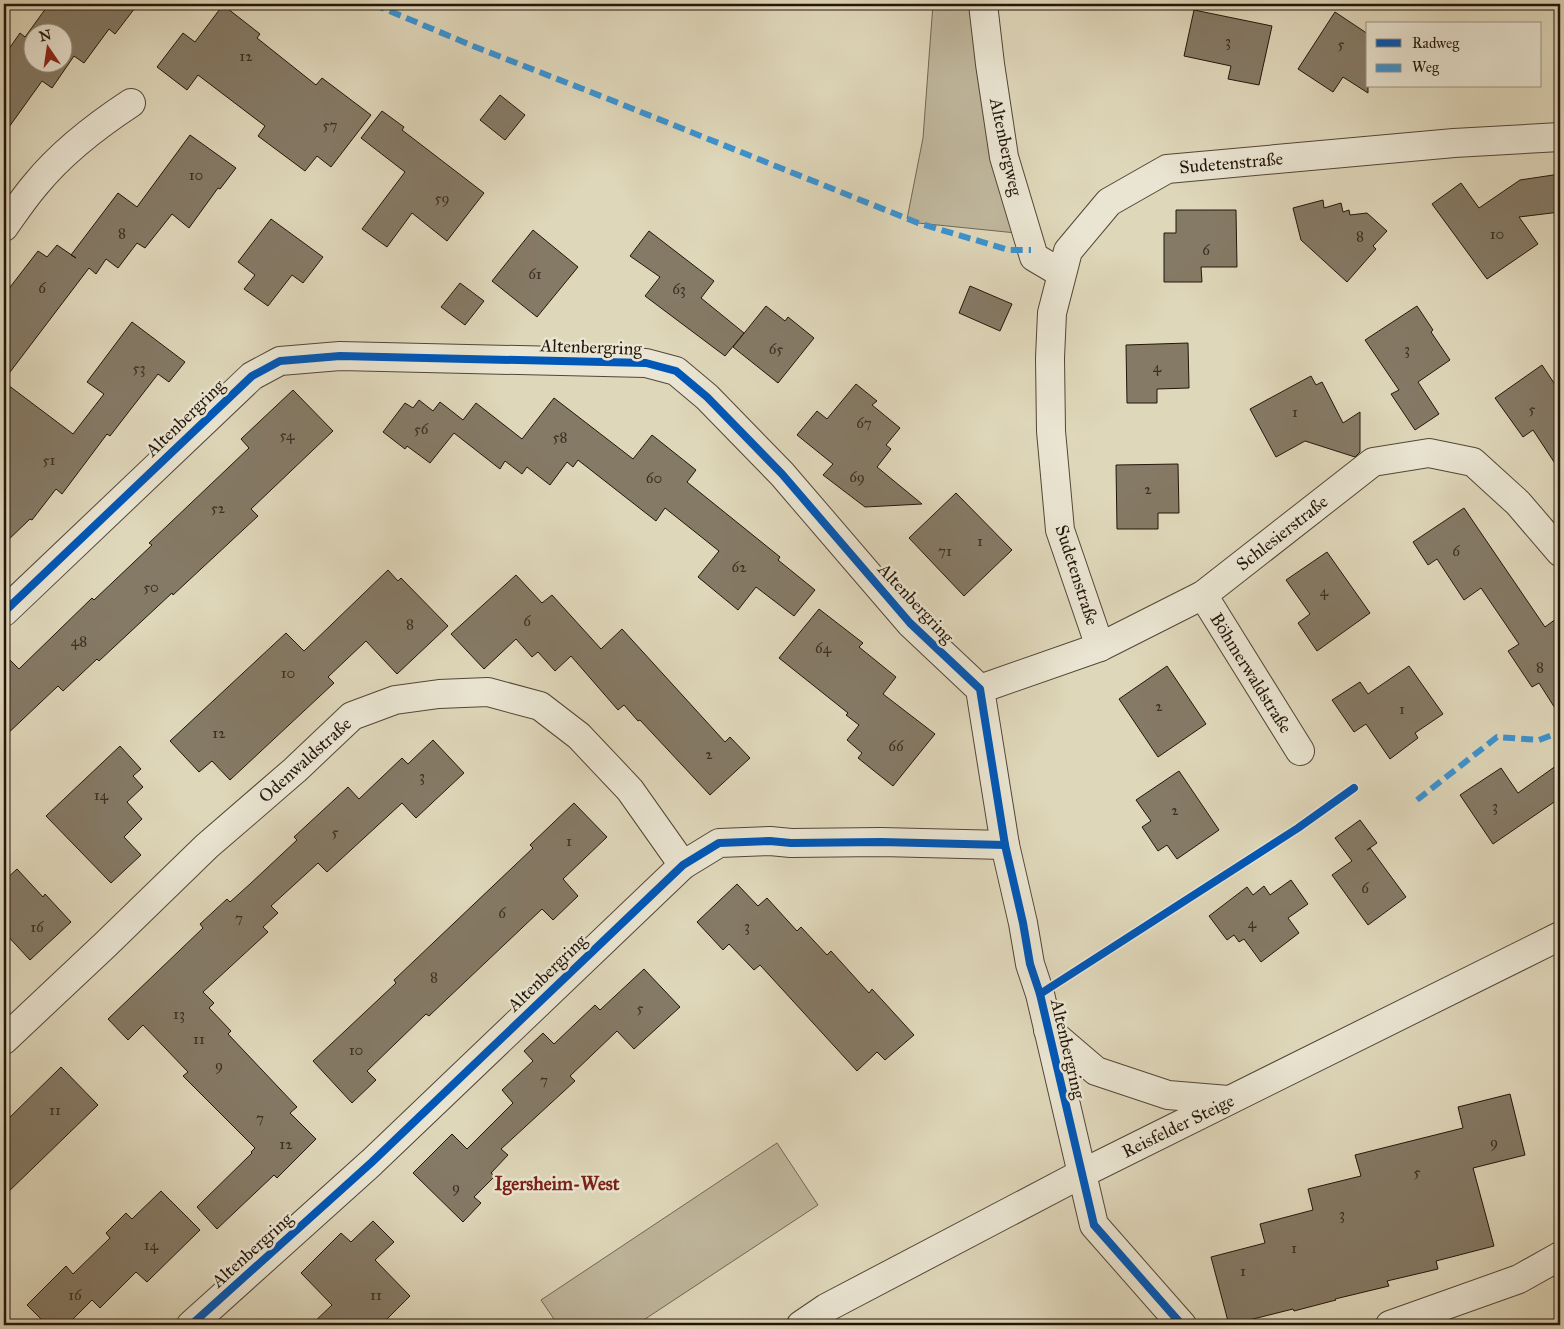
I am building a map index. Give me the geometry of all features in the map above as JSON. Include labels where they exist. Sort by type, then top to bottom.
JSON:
[{"type":"street","name":"Altenbergweg","points":[[983,4],[1004,157],[1026,234],[1034,257],[1061,273]]},
{"type":"street","points":[[4,227],[35,184],[60,157],[95,127],[131,102]]},
{"type":"street","name":"Sudetenstraße","points":[[1100,647],[1060,530],[1051,431],[1050,358],[1052,313],[1068,251],[1109,202],[1167,169],[1454,143],[1560,137]]},
{"type":"street","name":"Altenbergring","points":[[4,612],[252,376],[280,361],[340,356],[646,363],[676,371],[708,397],[782,474],[910,623],[980,690],[1005,845],[1023,923],[1030,964],[1040,994],[1094,1225],[1182,1325]]},
{"type":"street","name":"Schlesierstraße","points":[[980,690],[1100,647],[1203,595],[1373,462],[1429,453],[1474,462],[1518,503],[1560,552]]},
{"type":"street","name":"Böhmerwaldstraße","points":[[1203,595],[1300,751]]},
{"type":"street","name":"Odenwaldstraße","points":[[4,1040],[207,846],[295,770],[352,716],[395,700],[439,694],[488,692],[540,706],[579,736],[630,790],[683,865]]},
{"type":"street","name":"Altenbergring","points":[[191,1325],[372,1162],[683,865],[719,843],[770,841],[790,843],[881,842],[1005,845]]},
{"type":"street","name":"Reisfelder Steige","points":[[801,1325],[826,1308],[1083,1173],[1560,936]]},
{"type":"street","points":[[1048,1030],[1096,1071],[1168,1095],[1230,1100]]},
{"type":"street","points":[[1390,1325],[1519,1279],[1560,1256]]},
{"type":"shaded area","points":[[933,4],[983,4],[1026,234],[918,223],[907,219],[923,138]]},
{"type":"shaded area","points":[[777,1143],[818,1205],[636,1325],[558,1325],[541,1300]]},
{"type":"building","points":[[49,4],[138,4],[115,34],[109,29],[84,63],[74,56],[72,59],[72,22],[36,22]]},
{"type":"building","points":[[223,5],[260,34],[257,38],[316,85],[322,78],[371,115],[331,167],[317,156],[305,171],[258,136],[265,126],[198,75],[187,90],[157,67],[183,33],[195,42]]},
{"type":"building","points":[[1194,10],[1272,26],[1259,85],[1228,79],[1231,66],[1184,56]]},
{"type":"building","points":[[1335,12],[1366,33],[1366,88],[1368,88],[1368,93],[1343,77],[1333,92],[1298,69]]},
{"type":"building","points":[[20,33],[22,35],[22,72],[63,72],[52,88],[42,81],[4,134],[4,56]]},
{"type":"building","points":[[500,95],[525,115],[505,140],[480,120]]},
{"type":"building","points":[[382,111],[404,127],[402,130],[484,193],[447,241],[412,213],[387,247],[362,229],[405,172],[361,138]]},
{"type":"building","points":[[190,135],[236,168],[220,189],[218,188],[189,228],[172,214],[145,248],[137,243],[118,268],[106,259],[96,274],[89,268],[4,380],[4,295],[38,251],[47,257],[57,245],[71,255],[118,193],[137,207]]},
{"type":"building","points":[[1560,174],[1560,212],[1519,217],[1538,244],[1487,279],[1432,204],[1461,183],[1479,208],[1520,180]]},
{"type":"building","points":[[1323,200],[1324,208],[1341,203],[1343,212],[1349,210],[1350,215],[1367,213],[1387,231],[1373,246],[1376,249],[1347,282],[1301,240],[1293,208]]},
{"type":"building","points":[[1176,210],[1236,210],[1237,267],[1201,267],[1202,282],[1164,282],[1164,233],[1176,233]]},
{"type":"building","points":[[271,219],[323,257],[303,283],[292,275],[268,306],[244,289],[255,275],[238,262]]},
{"type":"building","points":[[533,230],[578,267],[537,317],[492,281]]},
{"type":"building","points":[[649,231],[714,281],[701,298],[744,333],[725,356],[645,296],[660,277],[630,256]]},
{"type":"building","points":[[460,283],[484,301],[465,325],[441,307]]},
{"type":"building","points":[[970,286],[1012,304],[1000,331],[959,313]]},
{"type":"building","points":[[766,306],[785,321],[788,317],[814,338],[778,383],[733,347]]},
{"type":"building","points":[[1417,306],[1433,330],[1431,332],[1450,360],[1418,382],[1439,414],[1415,430],[1391,394],[1399,390],[1365,340]]},
{"type":"building","points":[[132,322],[185,362],[169,382],[158,374],[110,436],[107,434],[62,494],[56,489],[32,520],[30,519],[4,544],[4,382],[73,434],[104,394],[87,382]]},
{"type":"building","points":[[1188,343],[1189,388],[1157,389],[1157,403],[1127,403],[1126,345]]},
{"type":"building","points":[[1542,365],[1560,392],[1560,471],[1533,430],[1523,437],[1495,398]]},
{"type":"building","points":[[1311,376],[1316,385],[1322,382],[1343,423],[1360,412],[1360,452],[1355,457],[1305,441],[1276,457],[1250,409]]},
{"type":"building","points":[[856,384],[877,401],[872,405],[900,428],[886,445],[891,449],[877,467],[922,504],[865,507],[823,475],[833,464],[797,435],[817,411],[827,419]]},
{"type":"building","points":[[293,390],[333,431],[251,509],[258,516],[99,661],[97,659],[63,691],[58,686],[4,737],[4,654],[19,669],[92,598],[94,600],[152,545],[149,543],[249,448],[241,439]]},
{"type":"building","points":[[554,398],[633,459],[652,435],[696,470],[687,482],[780,557],[778,560],[815,590],[794,616],[756,587],[738,610],[698,577],[719,551],[665,508],[656,521],[578,460],[573,467],[567,462],[550,485],[527,467],[522,474],[505,461],[500,469],[454,433],[430,463],[407,446],[405,449],[383,432],[405,403],[413,408],[419,400],[433,411],[440,402],[463,420],[476,403],[522,439]]},
{"type":"building","points":[[1178,464],[1179,513],[1158,513],[1158,529],[1117,529],[1116,465]]},
{"type":"building","points":[[956,493],[1012,550],[964,596],[909,538]]},
{"type":"building","points":[[1464,508],[1545,627],[1560,616],[1560,716],[1539,683],[1532,687],[1508,651],[1519,644],[1481,588],[1464,600],[1437,559],[1428,565],[1413,542]]},
{"type":"building","points":[[1327,552],[1370,613],[1317,651],[1298,623],[1310,614],[1286,580]]},
{"type":"building","points":[[388,570],[398,581],[401,578],[448,626],[397,674],[366,641],[328,677],[334,683],[230,780],[212,761],[199,772],[170,741],[286,633],[304,651]]},
{"type":"building","points":[[516,575],[542,603],[552,595],[601,649],[622,629],[725,742],[730,737],[750,758],[710,795],[624,705],[618,710],[571,656],[555,671],[538,652],[532,657],[516,639],[484,669],[451,634]]},
{"type":"building","points":[[819,609],[863,643],[859,647],[896,677],[883,694],[935,734],[893,786],[858,758],[862,753],[847,740],[859,725],[846,715],[848,713],[779,658]]},
{"type":"building","points":[[1167,666],[1206,724],[1158,757],[1119,699]]},
{"type":"building","points":[[1409,666],[1443,714],[1415,733],[1418,738],[1390,759],[1366,724],[1354,732],[1332,700],[1360,682],[1368,694]]},
{"type":"building","points":[[433,740],[464,773],[416,818],[402,803],[327,872],[318,863],[271,906],[278,913],[263,927],[268,932],[203,992],[214,1003],[209,1008],[231,1031],[228,1034],[297,1107],[290,1113],[316,1139],[277,1178],[274,1175],[217,1229],[197,1207],[255,1148],[183,1076],[188,1072],[143,1025],[128,1040],[108,1019],[203,928],[200,924],[227,899],[230,902],[250,884],[297,840],[294,837],[348,787],[359,799],[402,758],[408,764]]},
{"type":"building","points":[[120,746],[141,769],[133,776],[143,787],[127,802],[142,819],[124,837],[141,855],[111,883],[46,816]]},
{"type":"building","points":[[1560,763],[1560,798],[1493,844],[1460,795],[1501,768],[1518,793]]},
{"type":"building","points":[[1179,771],[1219,830],[1177,859],[1167,845],[1158,851],[1142,827],[1151,821],[1136,800]]},
{"type":"building","points":[[574,803],[607,837],[563,879],[578,896],[553,920],[542,909],[429,1016],[426,1014],[367,1071],[376,1080],[352,1103],[313,1061],[396,983],[394,980],[533,848],[530,845]]},
{"type":"building","points":[[1360,820],[1377,843],[1367,850],[1370,848],[1406,897],[1368,925],[1332,875],[1352,861],[1335,838]]},
{"type":"building","points":[[17,869],[43,897],[45,894],[71,922],[30,960],[4,932],[4,881]]},
{"type":"building","points":[[1291,880],[1308,904],[1288,918],[1299,933],[1261,962],[1244,939],[1239,942],[1234,935],[1227,940],[1209,916],[1247,887],[1253,895],[1264,886],[1270,895]]},
{"type":"building","points":[[737,884],[758,906],[767,898],[797,931],[801,927],[827,955],[831,951],[869,993],[872,989],[914,1035],[885,1060],[877,1052],[857,1071],[760,965],[754,970],[729,944],[723,950],[697,922]]},
{"type":"building","points":[[644,969],[680,1007],[634,1049],[617,1031],[570,1076],[575,1081],[501,1149],[508,1155],[491,1173],[495,1176],[474,1197],[481,1203],[463,1222],[413,1173],[452,1134],[467,1149],[513,1103],[502,1090],[533,1061],[524,1051],[543,1033],[554,1044],[595,1005],[600,1010]]},
{"type":"building","points":[[61,1067],[98,1105],[4,1196],[4,1123]]},
{"type":"building","points":[[1510,1094],[1525,1155],[1473,1168],[1494,1246],[1436,1261],[1438,1269],[1387,1281],[1389,1286],[1294,1311],[1293,1309],[1229,1325],[1211,1257],[1265,1243],[1260,1224],[1313,1210],[1308,1189],[1361,1176],[1355,1155],[1463,1128],[1458,1107]]},
{"type":"building","points":[[161,1191],[200,1230],[147,1282],[136,1272],[100,1308],[92,1300],[67,1325],[47,1325],[27,1305],[66,1266],[73,1274],[110,1238],[106,1233],[126,1213],[132,1219]]},
{"type":"building","points":[[373,1221],[394,1242],[375,1260],[410,1296],[381,1325],[311,1325],[332,1305],[301,1273],[341,1233],[351,1242]]},
{"type":"marked path","points":[[373,4],[473,46],[918,223],[1009,250],[1031,250]]},
{"type":"marked path","points":[[1417,800],[1497,737],[1539,740],[1560,732]]},
{"type":"cycle path","points":[[4,612],[252,376],[280,361],[340,356],[646,363],[676,371],[707,397],[782,474],[910,623],[980,689],[1005,845],[1023,923],[1030,964],[1040,994],[1094,1225],[1182,1325]]},
{"type":"cycle path","points":[[1040,994],[1298,828],[1354,788]]},
{"type":"cycle path","points":[[191,1325],[372,1162],[683,865],[719,843],[770,841],[791,843],[881,842],[1005,845]]},
{"type":"district","name":"Igersheim-West","points":[[557,1183]]}]
